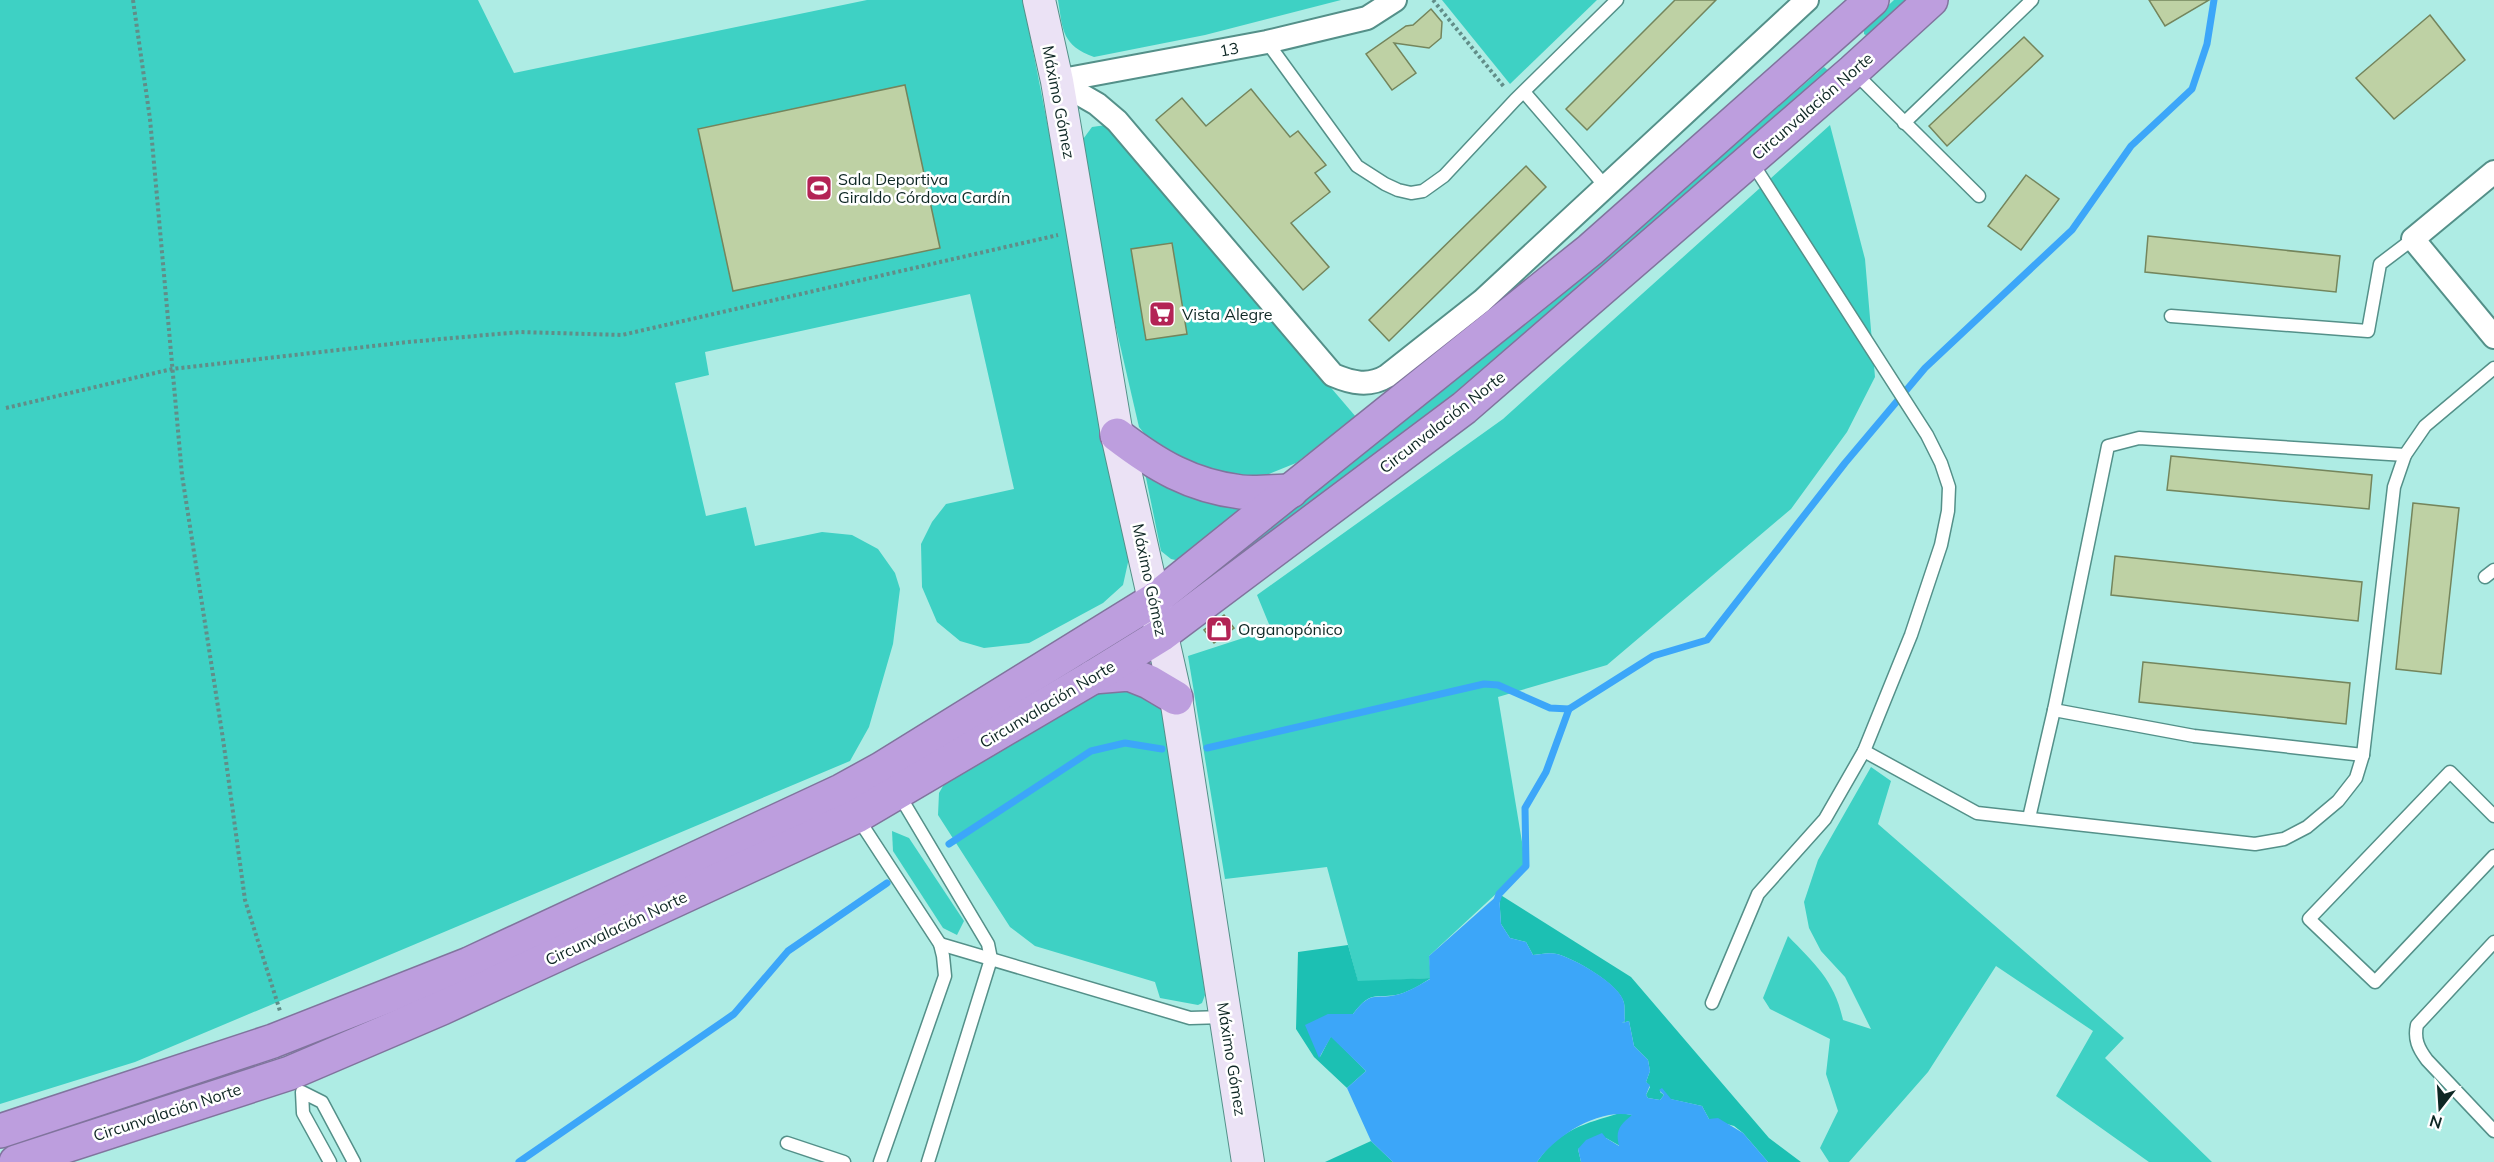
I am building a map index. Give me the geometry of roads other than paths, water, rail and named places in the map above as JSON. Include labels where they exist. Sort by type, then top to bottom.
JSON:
[{"type":"highway","name":"Circunvalación Norte","points":[[889,781],[1154,600],[1292,491],[1590,250],[1872,0]]},
{"type":"highway","name":"Circunvalación Norte","points":[[16,1162],[296,1082],[1093,677],[1161,635],[1464,408],[1854,71],[1930,0]]},
{"type":"highway","points":[[1826,42],[1854,71]]},
{"type":"highway","points":[[1118,435],[1145,457],[1172,473],[1202,483],[1242,492],[1292,491]]},
{"type":"highway","points":[[1093,677],[1129,674],[1149,682],[1176,698]]},
{"type":"highway","name":"Circunvalación Norte","points":[[0,1131],[280,1038],[469,964],[849,803]]},
{"type":"highway","points":[[280,1038],[296,1082]]},
{"type":"main road","name":"Máximo Gómez","points":[[1039,0],[1057,81],[1118,435],[1176,698],[1248,1162]]},
{"type":"street","name":"13","points":[[1057,81],[1267,42],[1367,18],[1395,0]]},
{"type":"street","points":[[1057,81],[1097,104],[1117,121],[1333,375],[1363,384],[1378,381],[1387,376],[1482,302],[1807,0]]},
{"type":"street","points":[[2494,172],[2414,239],[2494,337]]},
{"type":"lane","points":[[1267,42],[1357,166],[1398,190],[1411,193],[1423,191],[1444,176],[1519,96],[1617,0]]},
{"type":"lane","points":[[1904,123],[2032,0]]},
{"type":"lane","points":[[1854,71],[1979,196]]},
{"type":"lane","points":[[1519,96],[1606,187]]},
{"type":"lane","points":[[1712,1003],[1758,894],[1825,819],[1864,751],[1911,635],[1941,545],[1948,511],[1949,487],[1941,463],[1927,435],[1750,160]]},
{"type":"lane","points":[[2171,316],[2368,331],[2380,264],[2414,239]]},
{"type":"lane","points":[[1864,751],[1977,813],[2255,844],[2284,839],[2307,827],[2338,801],[2356,778],[2363,755],[2394,487],[2405,455],[2425,426],[2494,368]]},
{"type":"lane","points":[[2029,818],[2054,710],[2108,446],[2139,438],[2405,455]]},
{"type":"lane","points":[[2054,710],[2194,736],[2363,755]]},
{"type":"lane","points":[[2494,816],[2450,772],[2309,919],[2375,982],[2494,856]]},
{"type":"lane","points":[[889,781],[987,944],[991,959],[927,1162]]},
{"type":"lane","points":[[849,803],[940,944],[944,956],[945,976],[880,1162]]},
{"type":"lane","points":[[2494,942],[2417,1024],[2415,1035],[2418,1047],[2427,1060],[2494,1131]]},
{"type":"lane","points":[[940,944],[1190,1018],[1225,1017]]},
{"type":"lane","points":[[296,1082],[303,1113],[330,1162]]},
{"type":"lane","points":[[296,1082],[322,1102],[354,1162]]},
{"type":"lane","points":[[787,1143],[844,1162]]},
{"type":"waterway","points":[[1497,900],[1499,894],[1526,866],[1525,808],[1546,772],[1569,709],[1653,656],[1707,640],[1845,463],[1925,368],[2072,230],[2131,146],[2192,89],[2207,44],[2214,0]]},
{"type":"waterway","points":[[1207,748],[1484,684],[1498,685],[1550,708],[1569,709]]},
{"type":"waterway","points":[[949,844],[1091,751],[1125,743],[1162,749]]},
{"type":"waterway","points":[[519,1162],[734,1014],[788,951],[887,883]]},
{"type":"place","name":"Sala Deportiva Giraldo Córdova Cardín","points":[[819,188]]},
{"type":"place","name":"Vista Alegre","points":[[1162,314]]},
{"type":"place","name":"Organopónico","points":[[1219,629]]}]
